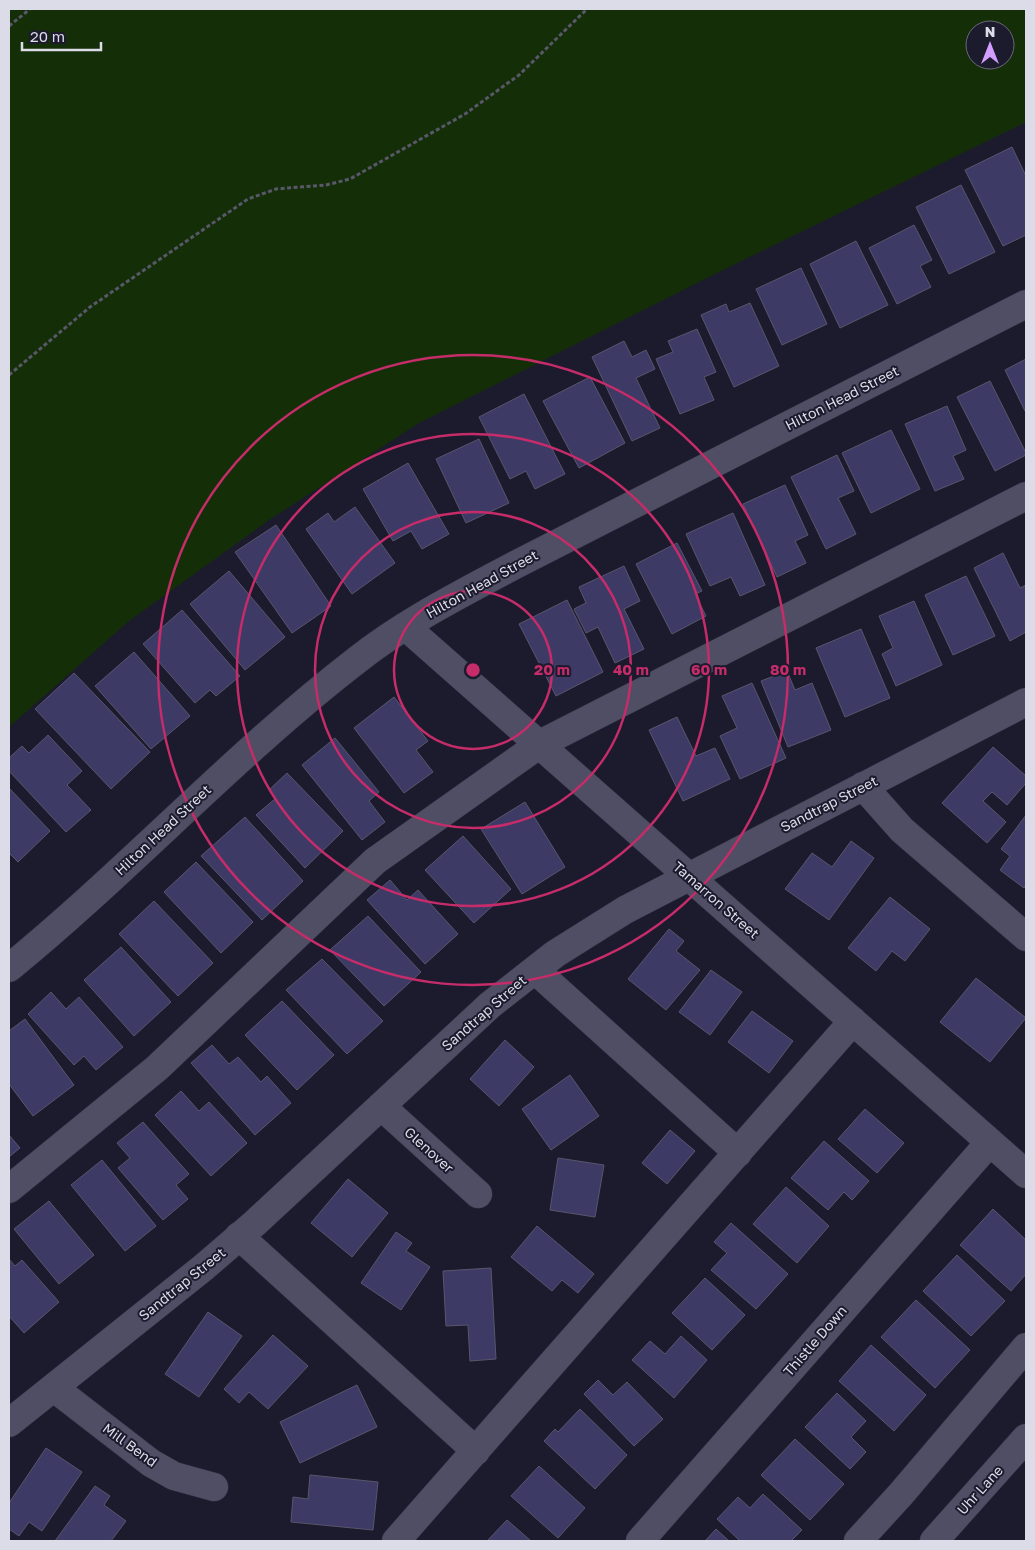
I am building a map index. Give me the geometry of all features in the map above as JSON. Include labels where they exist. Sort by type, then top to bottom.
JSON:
[{"type":"street","name":"Hilton Head Street","points":[[9,968],[54,931],[266,734],[357,660],[394,634],[440,605],[515,565],[1026,304]]},
{"type":"street","points":[[9,1189],[157,1068],[375,861],[540,744],[1026,496]]},
{"type":"street","name":"Tamarron Street","points":[[406,627],[1026,1174]]},
{"type":"street","name":"Sandtrap Street","points":[[9,1423],[239,1236],[490,1005],[555,954],[625,910],[1026,702]]},
{"type":"street","points":[[863,786],[902,830],[1026,937]]},
{"type":"street","points":[[535,970],[738,1153]]},
{"type":"street","points":[[396,1541],[853,1021]]},
{"type":"street","name":"Glenover","points":[[381,1106],[478,1194]]},
{"type":"street","name":"Thistle Down","points":[[640,1541],[990,1142]]},
{"type":"street","points":[[239,1236],[476,1451]]},
{"type":"street","points":[[858,1541],[901,1494],[1026,1347]]},
{"type":"street","name":"Mill Bend","points":[[54,1388],[151,1463],[174,1476],[214,1487]]},
{"type":"street","name":"Uhr Lane","points":[[934,1541],[1026,1438]]},
{"type":"path","points":[[9,26],[30,9]]},
{"type":"path","points":[[9,375],[90,306],[248,199],[276,189],[326,185],[350,179],[465,114],[519,75],[587,9]]},
{"type":"green space","points":[[9,9],[1026,9],[1026,122],[715,274],[419,423],[269,520],[129,621],[9,727]]},
{"type":"building","points":[[1012,147],[1026,176],[1026,235],[1003,246],[965,170]]},
{"type":"building","points":[[961,185],[995,252],[949,274],[916,207]]},
{"type":"building","points":[[914,225],[932,260],[920,266],[931,287],[897,304],[869,248]]},
{"type":"building","points":[[856,241],[888,305],[840,328],[810,264]]},
{"type":"building","points":[[801,268],[827,324],[782,345],[756,289]]},
{"type":"building","points":[[750,303],[779,366],[734,387],[701,315],[726,304],[729,312]]},
{"type":"building","points":[[697,329],[716,372],[704,377],[714,400],[680,414],[656,359],[673,352],[668,341]]},
{"type":"building","points":[[624,341],[632,357],[646,350],[655,369],[636,378],[660,428],[632,441],[592,357]]},
{"type":"building","points":[[1026,359],[1026,410],[1025,411],[1005,370]]},
{"type":"building","points":[[590,377],[625,443],[579,468],[543,401]]},
{"type":"building","points":[[990,381],[1026,453],[1026,455],[995,471],[957,397]]},
{"type":"building","points":[[524,394],[565,474],[535,489],[526,471],[510,479],[479,417]]},
{"type":"building","points":[[947,406],[966,450],[953,456],[964,479],[935,491],[905,424]]},
{"type":"building","points":[[891,430],[920,489],[871,513],[842,453]]},
{"type":"building","points":[[479,439],[509,503],[466,523],[436,459]]},
{"type":"building","points":[[837,455],[854,491],[838,498],[856,534],[826,549],[791,477]]},
{"type":"building","points":[[408,463],[449,534],[422,549],[411,531],[393,541],[363,489]]},
{"type":"building","points":[[785,485],[808,535],[795,541],[806,563],[777,577],[743,504]]},
{"type":"building","points":[[355,507],[395,563],[352,594],[306,529],[328,513],[334,522]]},
{"type":"building","points":[[733,513],[765,585],[740,596],[731,577],[710,586],[686,534]]},
{"type":"building","points":[[276,525],[331,606],[292,633],[235,552]]},
{"type":"building","points":[[677,543],[702,591],[695,594],[706,616],[672,634],[636,564]]},
{"type":"building","points":[[1003,553],[1020,588],[1026,585],[1026,632],[1010,641],[974,568]]},
{"type":"building","points":[[624,566],[640,601],[624,609],[644,649],[615,663],[598,627],[586,633],[574,609],[586,603],[579,587]]},
{"type":"building","points":[[229,571],[285,637],[245,670],[190,604]]},
{"type":"building","points":[[966,576],[995,636],[953,655],[925,595]]},
{"type":"building","points":[[567,600],[603,672],[556,696],[519,624]]},
{"type":"building","points":[[914,601],[942,665],[896,686],[882,654],[893,648],[879,616]]},
{"type":"building","points":[[182,610],[240,676],[216,696],[210,690],[195,703],[143,644]]},
{"type":"building","points":[[861,629],[890,698],[845,717],[816,648]]},
{"type":"building","points":[[134,652],[190,716],[151,749],[95,686]]},
{"type":"building","points":[[787,671],[795,690],[812,683],[831,730],[788,747],[761,681]]},
{"type":"building","points":[[74,673],[150,752],[111,789],[35,709]]},
{"type":"building","points":[[752,683],[786,758],[740,779],[720,736],[737,728],[722,696]]},
{"type":"building","points":[[394,697],[428,741],[416,750],[433,772],[404,793],[354,728]]},
{"type":"building","points":[[677,717],[696,756],[715,748],[730,779],[683,801],[649,730]]},
{"type":"building","points":[[48,735],[82,771],[67,785],[91,810],[66,832],[9,771],[9,758],[22,746],[29,753]]},
{"type":"building","points":[[335,738],[379,792],[369,801],[385,822],[362,840],[302,765]]},
{"type":"building","points":[[993,747],[1026,776],[1026,783],[1007,805],[992,792],[983,801],[1006,822],[987,843],[942,803]]},
{"type":"building","points":[[287,773],[343,831],[305,868],[256,815],[276,798],[269,790]]},
{"type":"building","points":[[9,788],[50,831],[18,862],[9,853]]},
{"type":"building","points":[[525,802],[565,867],[522,894],[481,829]]},
{"type":"building","points":[[1026,815],[1026,884],[1024,888],[1000,870],[1010,856],[1001,849]]},
{"type":"building","points":[[245,817],[303,881],[262,920],[201,856]]},
{"type":"building","points":[[463,836],[511,889],[474,923],[425,870]]},
{"type":"building","points":[[851,841],[874,858],[829,920],[785,889],[812,853],[832,867]]},
{"type":"building","points":[[196,862],[253,922],[221,953],[164,892]]},
{"type":"building","points":[[390,880],[407,900],[418,890],[458,934],[425,964],[367,900]]},
{"type":"building","points":[[890,897],[930,929],[905,961],[892,951],[876,971],[848,948]]},
{"type":"building","points":[[154,901],[213,963],[178,996],[119,934]]},
{"type":"building","points":[[368,916],[421,972],[384,1006],[330,950]]},
{"type":"building","points":[[669,929],[684,941],[676,951],[700,970],[666,1010],[628,979]]},
{"type":"building","points":[[121,947],[171,1002],[134,1036],[84,980]]},
{"type":"building","points":[[322,959],[383,1021],[347,1054],[286,990]]},
{"type":"building","points":[[711,970],[742,992],[710,1035],[679,1012]]},
{"type":"building","points":[[976,978],[1026,1018],[990,1062],[940,1022]]},
{"type":"building","points":[[51,992],[66,1009],[79,997],[123,1047],[96,1070],[84,1056],[74,1065],[28,1014]]},
{"type":"building","points":[[282,1001],[334,1055],[297,1090],[245,1035]]},
{"type":"building","points":[[752,1011],[793,1041],[769,1073],[728,1042]]},
{"type":"building","points":[[25,1019],[74,1085],[33,1116],[9,1084],[9,1031]]},
{"type":"building","points":[[505,1040],[534,1067],[499,1106],[470,1079]]},
{"type":"building","points":[[212,1045],[229,1064],[238,1057],[261,1082],[267,1076],[291,1103],[255,1135],[191,1063]]},
{"type":"building","points":[[570,1075],[599,1116],[551,1150],[522,1109]]},
{"type":"building","points":[[181,1091],[199,1111],[209,1102],[247,1143],[211,1176],[155,1115]]},
{"type":"building","points":[[865,1109],[904,1143],[877,1173],[838,1139]]},
{"type":"building","points":[[143,1122],[189,1174],[176,1185],[188,1199],[163,1220],[118,1168],[130,1158],[117,1143]]},
{"type":"building","points":[[670,1130],[695,1151],[667,1184],[642,1163]]},
{"type":"building","points":[[9,1135],[20,1148],[9,1157]]},
{"type":"building","points":[[824,1141],[869,1181],[852,1200],[844,1192],[828,1210],[791,1178]]},
{"type":"building","points":[[558,1158],[604,1165],[595,1217],[550,1210]]},
{"type":"building","points":[[102,1160],[156,1226],[125,1251],[71,1185]]},
{"type":"building","points":[[348,1179],[388,1213],[352,1257],[311,1223]]},
{"type":"building","points":[[786,1187],[829,1226],[797,1263],[753,1224]]},
{"type":"building","points":[[49,1201],[94,1255],[59,1284],[14,1229]]},
{"type":"building","points":[[993,1209],[1026,1240],[1026,1274],[1011,1291],[960,1245]]},
{"type":"building","points":[[731,1223],[788,1274],[756,1309],[711,1270],[727,1253],[714,1242]]},
{"type":"building","points":[[537,1226],[594,1274],[578,1293],[562,1280],[552,1291],[511,1257]]},
{"type":"building","points":[[396,1232],[412,1243],[406,1251],[430,1267],[401,1310],[361,1283]]},
{"type":"building","points":[[957,1255],[1005,1301],[971,1336],[923,1291]]},
{"type":"building","points":[[9,1259],[15,1266],[22,1260],[59,1302],[24,1333],[9,1316]]},
{"type":"building","points":[[491,1268],[496,1359],[470,1361],[468,1325],[446,1326],[443,1271]]},
{"type":"building","points":[[705,1278],[745,1315],[712,1350],[672,1313]]},
{"type":"building","points":[[916,1300],[970,1350],[935,1388],[881,1337]]},
{"type":"building","points":[[208,1312],[242,1336],[199,1397],[165,1374]]},
{"type":"building","points":[[273,1335],[308,1366],[268,1409],[249,1392],[239,1403],[224,1389]]},
{"type":"building","points":[[681,1336],[707,1360],[674,1398],[632,1360],[650,1341],[665,1354]]},
{"type":"building","points":[[871,1345],[926,1395],[894,1431],[839,1381]]},
{"type":"building","points":[[598,1380],[613,1395],[627,1382],[663,1419],[634,1446],[584,1394]]},
{"type":"building","points":[[357,1385],[377,1427],[300,1463],[280,1422]]},
{"type":"building","points":[[837,1393],[866,1421],[851,1437],[866,1452],[850,1469],[805,1427]]},
{"type":"building","points":[[580,1409],[627,1455],[595,1489],[544,1441],[555,1429],[558,1432]]},
{"type":"building","points":[[795,1439],[844,1484],[810,1520],[761,1475]]},
{"type":"building","points":[[46,1448],[82,1472],[42,1531],[29,1522],[19,1536],[9,1529],[9,1503]]},
{"type":"building","points":[[539,1466],[585,1508],[558,1538],[511,1496]]},
{"type":"building","points":[[310,1475],[378,1482],[373,1530],[291,1522],[293,1497],[308,1499]]},
{"type":"building","points":[[95,1486],[110,1496],[104,1505],[126,1521],[111,1541],[55,1541]]},
{"type":"building","points":[[763,1494],[802,1530],[791,1541],[740,1541],[717,1519],[738,1497],[750,1508]]},
{"type":"building","points":[[507,1520],[531,1541],[487,1541]]},
{"type":"building","points":[[716,1529],[729,1541],[705,1541]]}]
